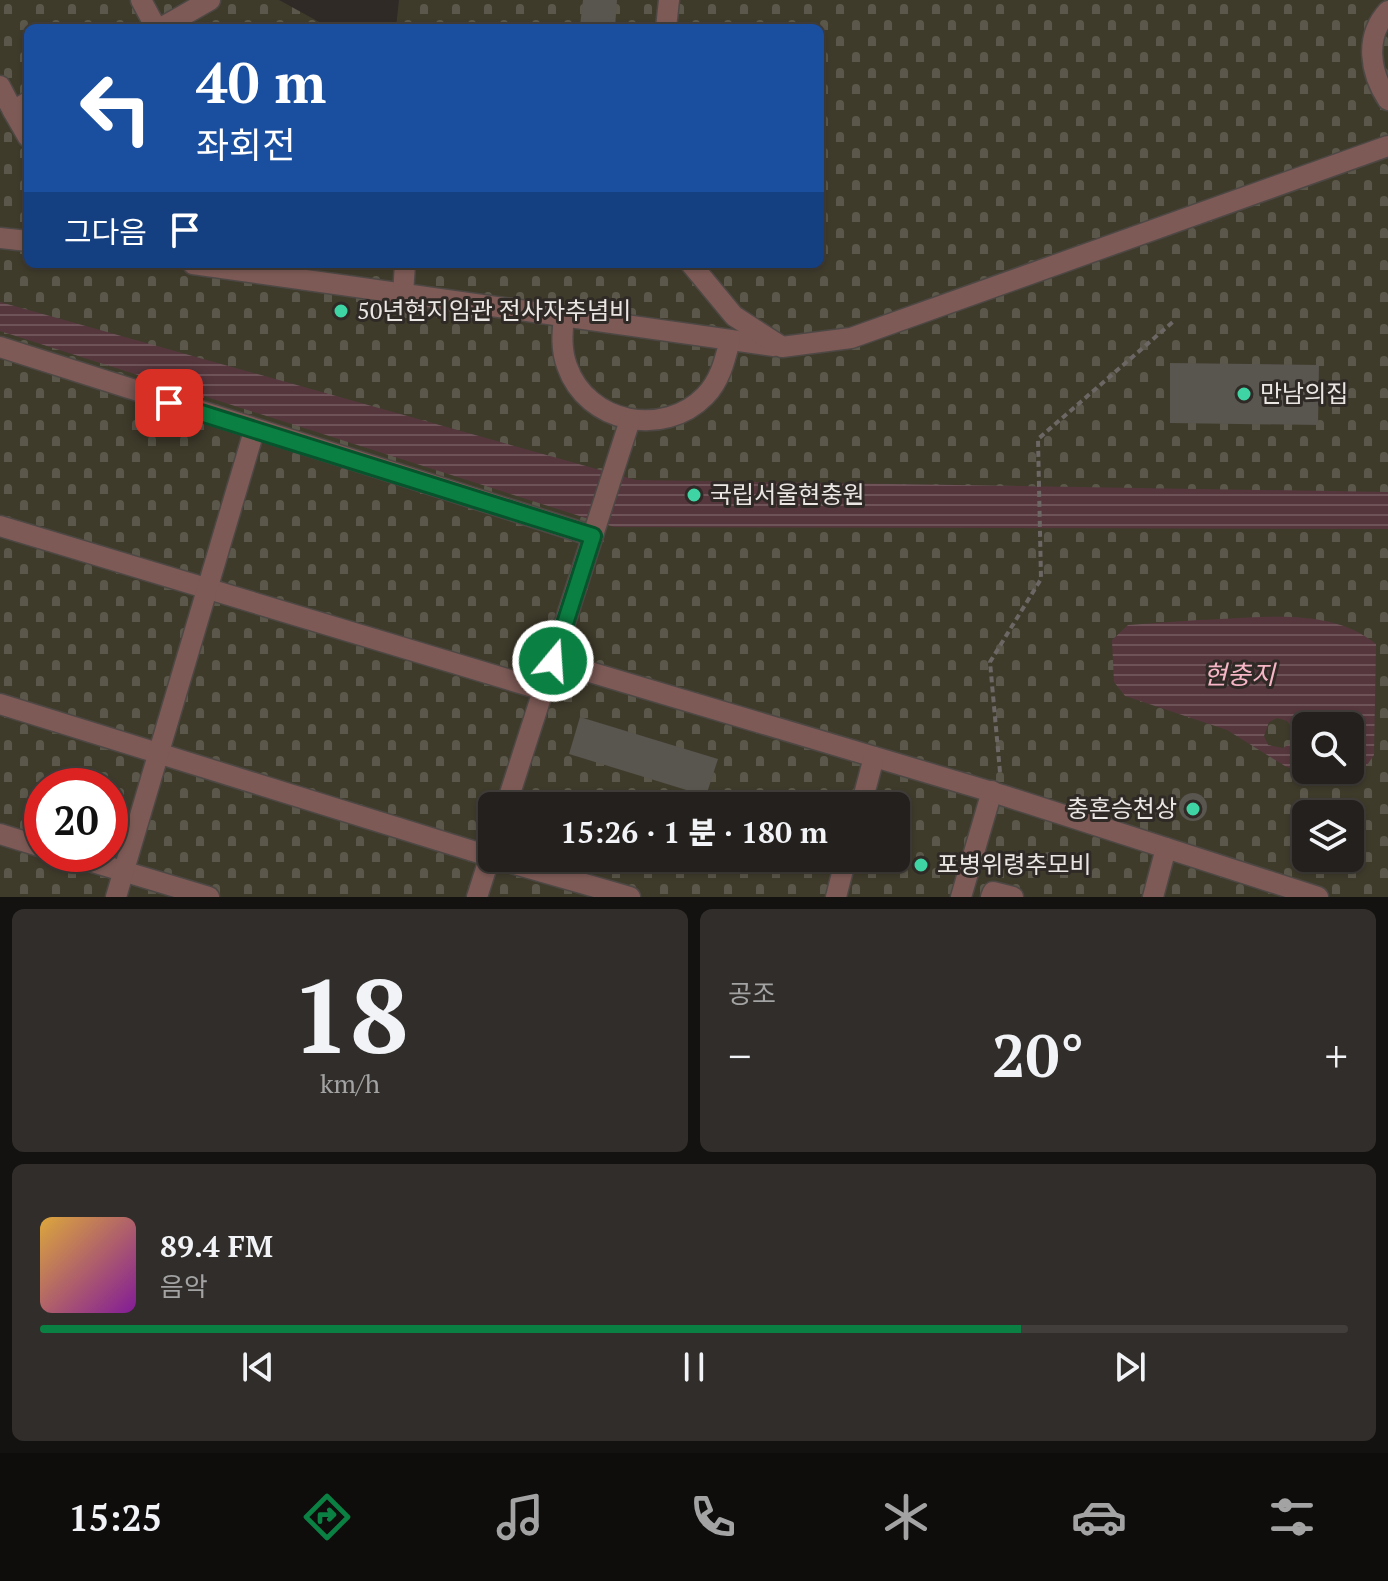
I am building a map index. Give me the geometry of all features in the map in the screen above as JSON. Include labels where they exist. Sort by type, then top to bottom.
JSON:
[{"type":"lane","points":[[141,0],[156,24]]},
{"type":"lane","points":[[165,24],[210,0]]},
{"type":"lane","points":[[666,24],[669,0]]},
{"type":"lane","points":[[1388,11],[1374,37],[1371,61],[1377,84],[1388,100]]},
{"type":"lane","points":[[0,86],[21,106]]},
{"type":"lane","points":[[221,268],[782,347],[851,338],[1388,146]]},
{"type":"lane","points":[[0,238],[24,241]]},
{"type":"lane","points":[[403,294],[405,268]]},
{"type":"lane","points":[[694,268],[734,316],[782,347]]},
{"type":"lane","points":[[564,317],[562,339],[567,367],[581,392],[603,410],[630,420],[658,421],[685,412],[706,395],[721,373],[730,340]]},
{"type":"lane","points":[[0,347],[254,431],[593,536]]},
{"type":"lane","points":[[510,792],[630,420]]},
{"type":"lane","points":[[128,859],[254,431]]},
{"type":"lane","points":[[0,526],[543,690]]},
{"type":"lane","points":[[553,661],[997,793],[1311,896]]},
{"type":"lane","points":[[0,704],[478,851]]},
{"type":"lane","points":[[865,792],[874,757]]},
{"type":"lane","points":[[961,897],[997,793]]},
{"type":"lane","points":[[0,834],[24,841]]},
{"type":"lane","points":[[1153,897],[1166,848]]},
{"type":"lane","points":[[116,897],[124,872],[209,897]]},
{"type":"lane","points":[[477,897],[486,872]]},
{"type":"lane","points":[[548,872],[630,897]]},
{"type":"lane","points":[[836,897],[842,872]]},
{"type":"lane","points":[[991,897],[993,892],[1013,897]]},
{"type":"path","points":[[997,793],[990,662],[1041,579],[1038,439],[1175,320]]},
{"type":"green space","name":"국립서울현충원","points":[[0,0],[279,0],[323,24],[24,24],[24,268],[824,268],[824,24],[396,24],[399,0],[1388,0],[1388,897],[0,897]]},
{"type":"water","points":[[0,302],[636,480],[1388,492],[1388,529],[614,527],[0,331]]},
{"type":"water","name":"현충지","points":[[1267,617],[1314,619],[1357,632],[1376,644],[1374,755],[1364,769],[1364,712],[1292,712],[1292,727],[1287,721],[1277,718],[1269,722],[1264,736],[1268,745],[1283,748],[1291,743],[1292,736],[1292,769],[1227,730],[1125,696],[1114,682],[1112,640],[1128,625]]},
{"type":"building","points":[[583,0],[617,0],[615,24],[580,24]]},
{"type":"building","name":"만남의집","points":[[1170,363],[1319,365],[1318,425],[1170,423]]},
{"type":"building","points":[[580,717],[718,759],[707,792],[693,792],[569,754]]},
{"type":"building","name":"충혼승천상","points":[[1193,793],[1203,797],[1207,807],[1203,817],[1193,821],[1183,817],[1179,807],[1183,797]]},
{"type":"place","name":"50년현지임관 전사자추념비","points":[[341,311]]},
{"type":"place","name":"만남의집","points":[[1244,394]]},
{"type":"place","name":"국립서울현충원","points":[[694,495]]},
{"type":"place","name":"충혼승천상","points":[[1193,809]]},
{"type":"place","name":"포병위령추모비","points":[[921,865]]},
{"type":"route","points":[[169,403],[593,536],[553,661]]}]
